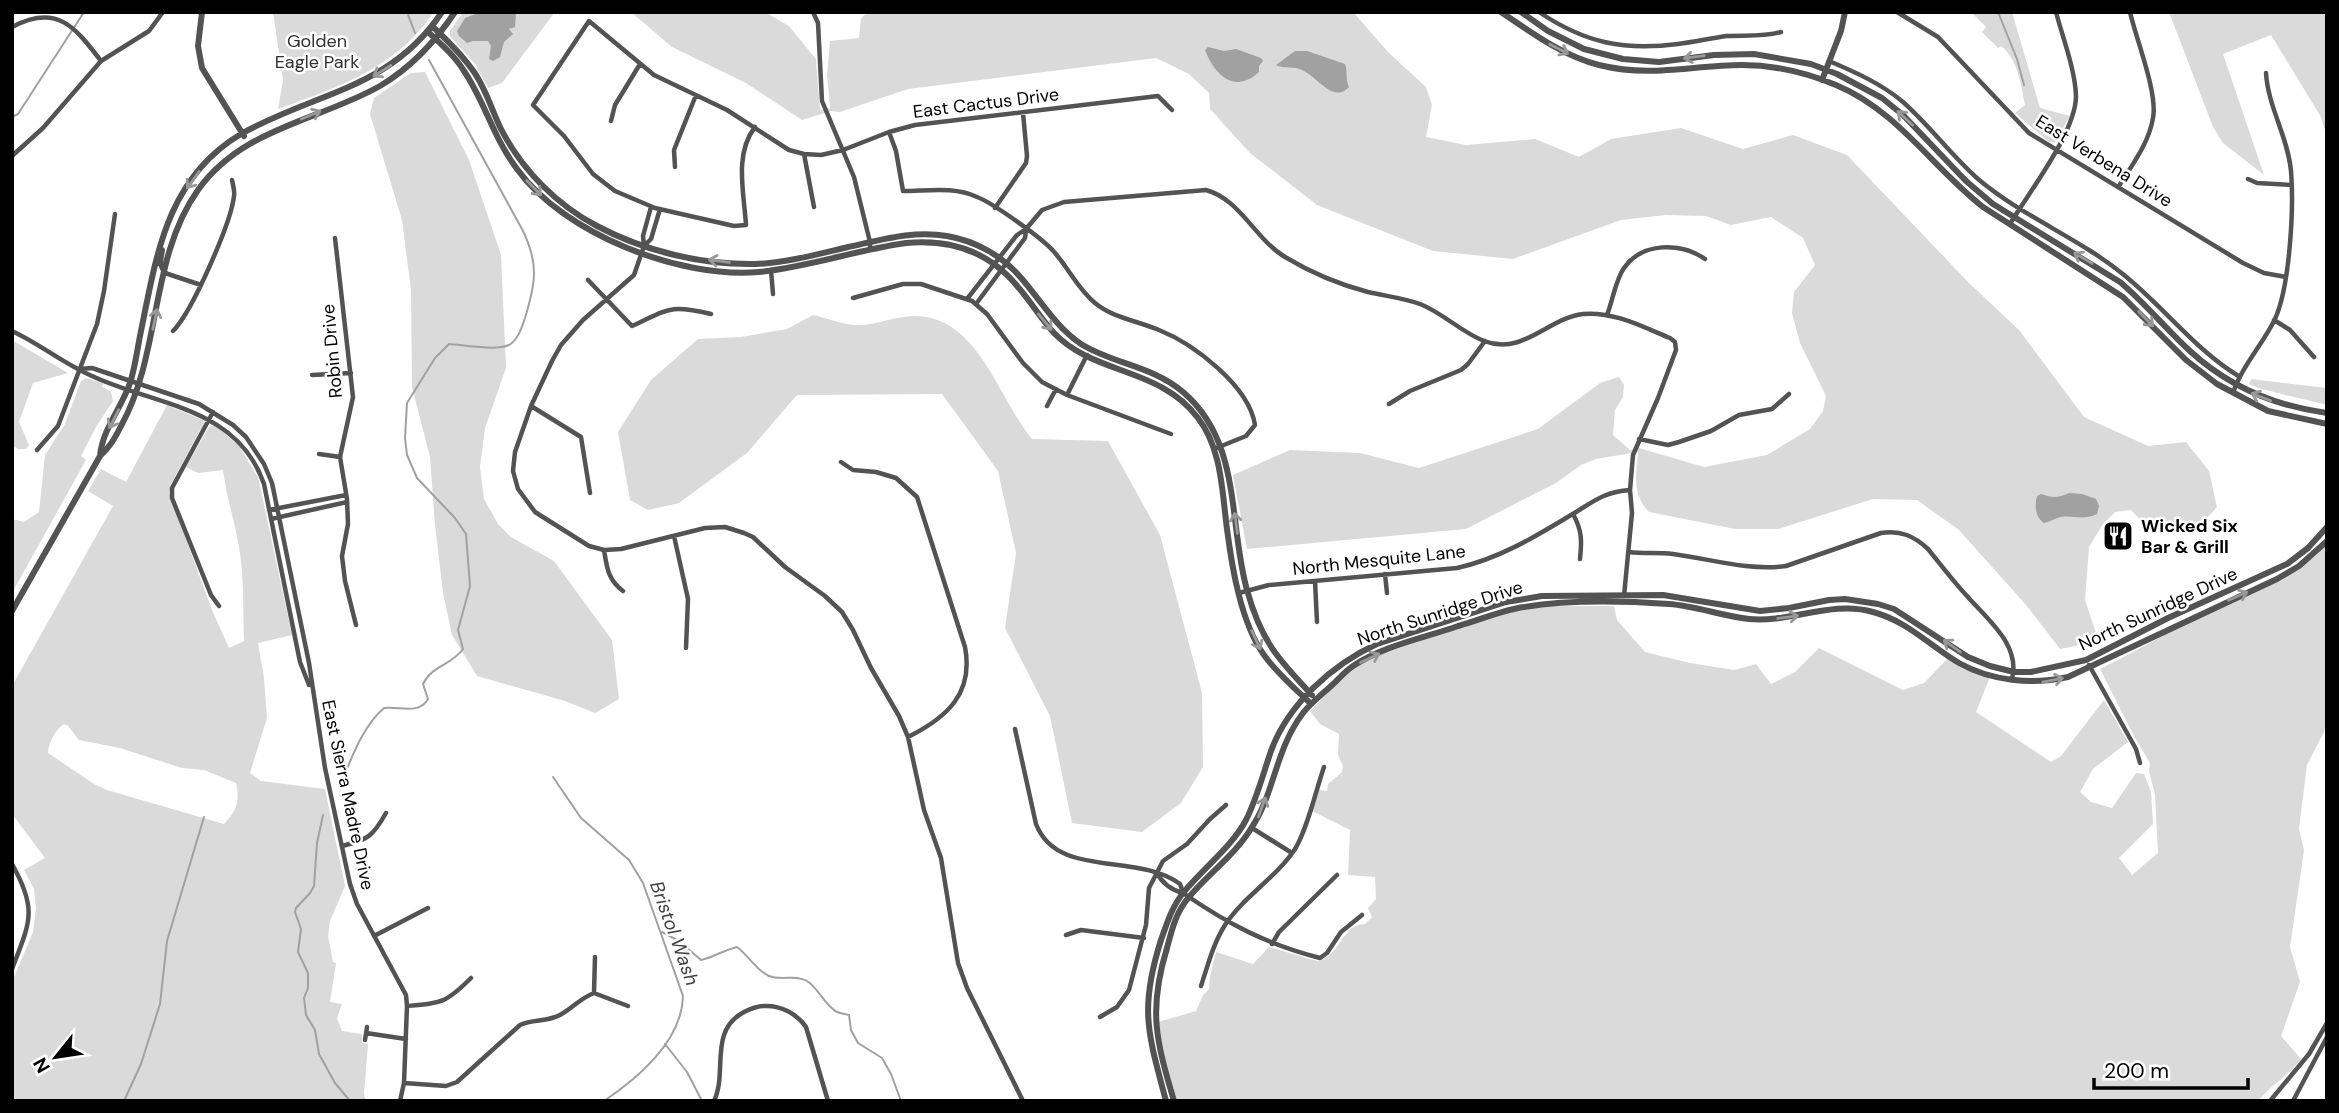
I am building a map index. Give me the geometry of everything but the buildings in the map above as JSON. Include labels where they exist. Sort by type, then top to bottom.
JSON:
[{"type":"street","points":[[12,156],[43,128],[101,61],[149,31],[163,12]]},
{"type":"street","points":[[202,12],[198,46],[201,68],[249,143]]},
{"type":"street","points":[[100,456],[101,443],[129,385],[165,228],[180,197],[202,167],[242,134],[266,121],[371,78],[405,56],[442,12]]},
{"type":"street","points":[[12,611],[100,456],[109,448],[139,389],[174,237],[189,203],[219,165],[249,143],[378,87],[407,68],[438,36],[455,12]]},
{"type":"street","points":[[813,12],[818,23],[822,102],[854,177],[870,246]]},
{"type":"street","points":[[1501,12],[1550,44],[1598,65],[1656,72],[1754,66],[1783,69],[1837,86],[1875,107],[1909,135],[1967,195],[2101,280],[2123,297],[2186,360],[2209,379],[2268,411],[2327,424]]},
{"type":"street","points":[[1521,12],[1548,31],[1584,49],[1623,59],[1659,62],[1714,55],[1754,54],[1790,59],[1826,69],[1882,98],[1903,115],[1980,194],[2120,282],[2190,351],[2235,385],[2271,401],[2327,413]]},
{"type":"street","points":[[1539,12],[1578,35],[1601,42],[1637,47],[1681,44],[1726,36],[1769,36],[1781,32]]},
{"type":"street","points":[[1822,80],[1845,12]]},
{"type":"street","name":"East Verbena Drive","points":[[1897,12],[1938,37],[2018,123],[2055,150],[2119,186],[2243,263],[2264,273],[2286,277]]},
{"type":"street","points":[[2010,224],[2074,113],[2076,94],[2056,12]]},
{"type":"street","points":[[2119,186],[2145,143],[2154,116],[2154,100],[2130,12]]},
{"type":"street","points":[[12,27],[28,19],[55,17],[79,33],[101,61]]},
{"type":"street","points":[[755,127],[745,141],[742,164],[746,225],[723,224],[651,207],[605,186],[564,136],[533,105],[589,21],[654,75],[755,127],[789,150],[804,155],[814,207]]},
{"type":"street","points":[[430,29],[463,69],[505,153],[536,191],[578,225],[606,239],[643,249],[756,264],[870,246]]},
{"type":"street","points":[[1829,61],[1879,85],[1902,100],[1970,172],[2019,210],[2123,273],[2200,348],[2221,366],[2240,377]]},
{"type":"street","points":[[611,121],[615,105],[640,64]]},
{"type":"street","points":[[2232,393],[2274,320],[2286,277],[2292,185],[2287,150],[2269,98],[2266,73]]},
{"type":"street","points":[[675,167],[674,150],[696,95]]},
{"type":"street","name":"East Cactus Drive","points":[[804,155],[821,155],[843,150],[915,125],[1158,96],[1172,110]]},
{"type":"street","points":[[995,208],[1026,163],[1023,113]]},
{"type":"street","points":[[889,132],[896,151],[903,191],[959,191],[978,197],[1050,247],[1097,305],[1177,338],[1200,353],[1229,380],[1241,395],[1255,425],[1246,436],[1217,448]]},
{"type":"street","points":[[2248,179],[2257,183],[2292,185]]},
{"type":"street","points":[[173,331],[185,317],[201,285],[232,208],[232,180]]},
{"type":"street","points":[[976,304],[1017,235],[1026,229],[1042,210],[1064,202],[1206,190],[1227,199],[1261,238],[1287,258],[1367,292],[1424,306],[1485,341],[1508,344],[1522,342],[1572,316],[1593,314],[1646,328],[1675,342],[1676,351],[1633,456],[1630,489],[1632,513],[1623,604]]},
{"type":"street","points":[[651,207],[643,236],[643,249],[634,275],[561,345],[531,406],[513,462],[514,480],[535,512],[589,545],[604,550],[621,549],[705,528],[725,527],[744,533],[753,537],[800,579],[825,596],[848,620],[908,737],[924,810],[942,858],[958,963],[967,988],[1023,1101]]},
{"type":"street","points":[[643,249],[651,239],[660,209]]},
{"type":"street","points":[[37,450],[58,426],[97,324],[115,214]]},
{"type":"street","points":[[165,228],[160,262],[165,273],[201,285]]},
{"type":"street","points":[[643,249],[677,263],[719,271],[771,270],[911,234],[944,235],[984,248],[1000,264],[1021,277],[1061,327],[1088,352],[1150,371],[1177,387],[1204,415],[1228,472],[1250,627],[1262,652],[1311,699]]},
{"type":"street","name":"Robin Drive","points":[[335,238],[353,397],[340,457],[348,524],[342,556],[356,625]]},
{"type":"street","points":[[1607,316],[1625,266],[1638,255],[1653,248],[1687,248],[1704,259]]},
{"type":"street","points":[[967,299],[1000,264]]},
{"type":"street","points":[[771,270],[773,295]]},
{"type":"street","points":[[589,280],[632,326],[667,309],[688,309],[711,314]]},
{"type":"street","points":[[853,298],[903,284],[920,284],[967,299],[987,314],[1023,363],[1042,382],[1067,395],[1171,434]]},
{"type":"street","points":[[2274,320],[2290,330],[2314,357]]},
{"type":"street","points":[[12,331],[80,369],[92,368],[139,389]]},
{"type":"street","points":[[1390,404],[1410,391],[1461,370],[1468,365],[1485,341]]},
{"type":"street","points":[[1067,395],[1088,352]]},
{"type":"street","points":[[312,375],[351,373]]},
{"type":"street","name":"East Sierra Madre Drive","points":[[139,389],[199,404],[233,425],[257,450],[272,483],[309,663],[312,693],[342,846],[357,904],[402,985],[407,1006],[404,1083],[400,1101]]},
{"type":"street","name":"East Sierra Madre Drive","points":[[139,389],[210,420],[236,439],[260,473],[270,510],[300,662],[312,693]]},
{"type":"street","points":[[1047,406],[1056,389]]},
{"type":"street","points":[[1639,439],[1668,445],[1679,442],[1711,431],[1738,415],[1772,409],[1789,394]]},
{"type":"street","points":[[531,406],[581,437],[590,493]]},
{"type":"street","points":[[213,412],[172,488],[172,498],[211,595],[219,606]]},
{"type":"street","points":[[319,454],[340,457]]},
{"type":"street","points":[[841,462],[853,470],[876,472],[896,478],[917,498],[965,647],[967,670],[956,703],[940,719],[908,737]]},
{"type":"street","name":"North Mesquite Lane","points":[[1243,592],[1269,585],[1457,568],[1482,562],[1573,514],[1597,497],[1630,489]]},
{"type":"street","points":[[270,510],[346,495]]},
{"type":"street","points":[[271,519],[347,502]]},
{"type":"street","points":[[1573,514],[1583,539],[1580,559]]},
{"type":"street","name":"North Sunridge Drive","points":[[1166,1101],[1150,1044],[1146,1007],[1150,973],[1168,920],[1244,824],[1279,734],[1311,699],[1349,670],[1375,655],[1513,609],[1550,604],[1676,605],[1763,620],[1835,609],[1869,610],[1900,621],[1959,663],[1978,671],[2043,682],[2068,677],[2129,638],[2287,564],[2308,548],[2327,527]]},
{"type":"street","points":[[1629,552],[1670,554],[1747,568],[1770,568],[1786,566],[1881,533],[1905,533],[1928,549],[1999,631],[2010,652],[2013,676]]},
{"type":"street","points":[[674,536],[688,598],[686,648]]},
{"type":"street","name":"North Sunridge Drive","points":[[1174,1101],[1157,1038],[1155,1004],[1159,973],[1177,915],[1186,895],[1252,828],[1291,730],[1311,699],[1334,668],[1370,647],[1506,602],[1542,596],[1663,595],[1760,611],[1829,600],[1878,604],[1907,616],[1968,657],[2013,676],[2088,663],[2132,647],[2290,572],[2327,541]]},
{"type":"street","points":[[604,550],[608,573],[614,584],[623,591]]},
{"type":"street","points":[[1385,574],[1387,593]]},
{"type":"street","points":[[1315,581],[1317,622]]},
{"type":"street","points":[[2129,638],[2132,647]]},
{"type":"street","points":[[2088,663],[2136,749],[2140,763]]},
{"type":"street","points":[[1015,729],[1036,824],[1045,841],[1059,853],[1074,858],[1165,874],[1180,884],[1186,895]]},
{"type":"street","points":[[1201,986],[1215,944],[1227,923],[1297,846],[1324,767]]},
{"type":"street","points":[[1100,1017],[1117,1007],[1129,990],[1144,938],[1149,888],[1163,861],[1187,844],[1226,805]]},
{"type":"street","points":[[342,846],[361,842],[371,836],[386,813]]},
{"type":"street","points":[[1252,828],[1292,853]]},
{"type":"street","points":[[12,864],[24,886],[30,906],[28,930],[12,969]]},
{"type":"street","points":[[1157,873],[1168,886],[1227,923],[1272,944],[1320,958],[1327,953],[1341,932],[1362,915]]},
{"type":"street","points":[[1272,944],[1279,932],[1337,875]]},
{"type":"street","points":[[1168,886],[1173,879]]},
{"type":"street","points":[[374,936],[428,908]]},
{"type":"street","points":[[1066,935],[1081,930],[1144,938]]},
{"type":"street","points":[[594,993],[595,957]]},
{"type":"street","points":[[407,1006],[443,1002],[471,978]]},
{"type":"street","points":[[404,1083],[446,1086],[457,1082],[520,1025],[531,1020],[560,1015],[581,998],[594,993],[628,1006]]},
{"type":"street","points":[[714,1101],[719,1085],[720,1047],[726,1030],[736,1018],[761,1006],[777,1007],[795,1015],[806,1027],[828,1101]]},
{"type":"street","points":[[2270,1101],[2309,1054],[2327,1023]]},
{"type":"street","points":[[365,1040],[366,1030],[406,1039]]},
{"type":"street","points":[[2293,1101],[2327,1037]]},
{"type":"green space","name":"Golden Eagle Park","points":[[273,12],[434,12],[402,48],[365,73],[278,109],[283,80]]},
{"type":"green space","points":[[463,12],[555,12],[502,83],[488,88],[475,64],[450,36],[450,31]]},
{"type":"green space","points":[[631,12],[765,12],[789,26],[816,59],[820,110],[830,108],[827,75],[830,41],[859,38],[861,19],[867,12],[1353,12],[1389,53],[1426,87],[1432,105],[1426,137],[1466,145],[1535,139],[1579,157],[1611,139],[1681,128],[1743,149],[1793,135],[1847,155],[1968,282],[2019,330],[2084,417],[2148,446],[2186,442],[2209,471],[2217,507],[2189,531],[2172,534],[2150,527],[2131,510],[2115,512],[2103,524],[2089,547],[2085,600],[2096,633],[2076,646],[2060,649],[2027,606],[1959,530],[1917,500],[1873,499],[1778,529],[1735,529],[1649,512],[1638,491],[1638,452],[1596,459],[1581,465],[1556,483],[1466,529],[1247,549],[1233,475],[1290,450],[1360,453],[1419,468],[1538,429],[1600,383],[1619,377],[1624,385],[1623,397],[1615,410],[1613,435],[1630,450],[1639,448],[1704,467],[1767,455],[1810,429],[1823,411],[1826,396],[1800,343],[1792,313],[1794,292],[1815,265],[1803,238],[1771,217],[1731,225],[1706,216],[1665,215],[1621,220],[1513,259],[1433,251],[1317,205],[1250,153],[1210,109],[1209,93],[1189,74],[1156,58],[908,89],[840,112],[831,111],[802,120],[746,83],[672,47]]},
{"type":"green space","points":[[1971,12],[2012,12],[2040,108],[2070,116],[2055,142],[2049,142],[2015,113],[2025,105],[2015,65],[2007,51],[2001,46],[1998,48],[1982,32],[1986,27]]},
{"type":"green space","points":[[2169,12],[2327,12],[2327,137],[2321,117],[2271,35],[2223,54],[2264,175],[2223,143],[2213,127]]},
{"type":"green space","points":[[425,72],[469,160],[501,255],[506,368],[485,428],[480,467],[484,499],[498,524],[511,537],[554,561],[612,640],[619,699],[595,713],[565,701],[477,676],[452,635],[443,593],[430,457],[412,387],[411,290],[402,220],[370,114],[374,98],[411,73]]},
{"type":"green space","points":[[813,315],[855,325],[907,316],[936,319],[955,329],[971,344],[1032,439],[1108,441],[1160,535],[1202,693],[1203,767],[1181,803],[1142,832],[1072,823],[1050,716],[1005,628],[1016,553],[998,471],[942,394],[797,395],[747,453],[679,503],[648,510],[630,500],[618,432],[651,380],[698,339],[741,337],[787,329]]},
{"type":"green space","points":[[12,340],[68,373],[33,383],[19,422],[29,445],[26,449],[18,449],[12,445]]},
{"type":"green space","points":[[86,378],[103,383],[102,387],[111,392],[113,401],[81,456],[86,460],[12,593],[12,519],[24,522],[39,512],[45,455],[65,424],[81,381]]},
{"type":"green space","points":[[2251,379],[2327,388],[2327,405],[2258,388],[2249,384]]},
{"type":"green space","points":[[167,405],[205,421],[171,484],[169,493],[212,610],[229,648],[244,641],[243,592],[240,550],[223,470],[198,473],[186,467],[209,427],[215,425],[239,446],[258,477],[292,635],[258,643],[267,718],[250,773],[261,781],[325,789],[345,886],[330,921],[328,936],[333,962],[336,963],[330,1002],[342,1004],[337,1018],[342,1031],[362,1034],[362,1043],[368,1044],[364,1094],[366,1101],[12,1101],[12,982],[33,932],[36,908],[34,889],[24,870],[45,858],[12,814],[12,686],[113,506],[88,491],[101,469],[126,482]],"holes":[[[64,724],[79,740],[120,748],[182,768],[204,770],[236,783],[238,795],[235,810],[224,824],[94,784],[48,753],[55,733]]]},
{"type":"green space","points":[[2327,543],[2325,730],[2307,765],[2299,829],[2304,850],[2290,947],[2300,982],[2281,1036],[2301,1059],[2258,1101],[1177,1101],[1158,1022],[1196,1011],[1203,995],[1209,989],[1216,952],[1253,964],[1269,947],[1317,961],[1331,954],[1351,929],[1365,924],[1372,917],[1368,908],[1376,899],[1375,877],[1348,875],[1350,830],[1312,811],[1319,790],[1327,791],[1328,784],[1342,772],[1343,766],[1338,755],[1339,734],[1320,724],[1310,711],[1356,666],[1381,654],[1511,611],[1546,606],[1614,606],[1617,620],[1645,652],[1734,670],[1756,664],[1771,684],[1795,672],[1819,648],[1903,690],[1924,683],[1948,658],[1990,677],[1976,712],[2051,762],[2061,756],[2104,700],[2128,742],[2093,769],[2080,792],[2091,802],[2112,808],[2136,773],[2144,774],[2151,792],[2153,824],[2119,858],[2132,875],[2158,853],[2155,795],[2149,771],[2150,763],[2100,669],[2206,613],[2286,576],[2301,567]]},
{"type":"shaded area","points":[[481,12],[516,12],[515,27],[509,29],[513,34],[504,42],[500,57],[493,61],[489,59],[491,46],[488,41],[467,43],[457,31],[465,18]]},
{"type":"shaded area","points":[[1208,47],[1224,51],[1236,49],[1261,58],[1263,61],[1259,72],[1242,82],[1227,79],[1214,68],[1205,50]]},
{"type":"shaded area","points":[[1295,51],[1307,51],[1345,64],[1349,87],[1343,91],[1331,91],[1302,70],[1276,65]]},
{"type":"shaded area","points":[[2069,493],[2096,499],[2099,506],[2097,514],[2087,517],[2061,517],[2044,523],[2041,521],[2036,511],[2037,496],[2041,494],[2055,497]]},
{"type":"waterway","points":[[12,117],[18,114],[84,12]]},
{"type":"waterway","points":[[407,12],[415,33]]},
{"type":"waterway","points":[[1998,12],[2017,59],[2024,85]]},
{"type":"waterway","points":[[341,783],[359,742],[377,715],[384,708],[414,708],[424,704],[428,699],[423,684],[427,678],[463,649],[458,630],[470,586],[466,534],[455,518],[417,478],[407,455],[407,403],[435,358],[449,344],[496,348],[512,343],[522,325],[533,283],[531,252],[522,229],[429,60]]},
{"type":"waterway","name":"Bristol Wash","points":[[553,777],[581,818],[629,860],[643,883],[683,996],[681,1012],[667,1043],[644,1070],[604,1101]]},
{"type":"waterway","points":[[323,815],[317,843],[314,886],[295,912],[301,929],[298,952],[308,973],[308,988],[304,998],[306,1015],[315,1030],[319,1054],[335,1083],[350,1101]]},
{"type":"waterway","points":[[124,1101],[141,1064],[160,1004],[167,941],[204,817]]},
{"type":"waterway","points":[[662,932],[679,941],[701,960],[737,947],[769,976],[807,981],[834,1010],[849,1015],[851,1030],[858,1043],[882,1058],[901,1101]]},
{"type":"waterway","points":[[665,1044],[687,1072],[702,1101]]},
{"type":"place","name":"Wicked Six Bar & Grill","points":[[2118,536]]}]
